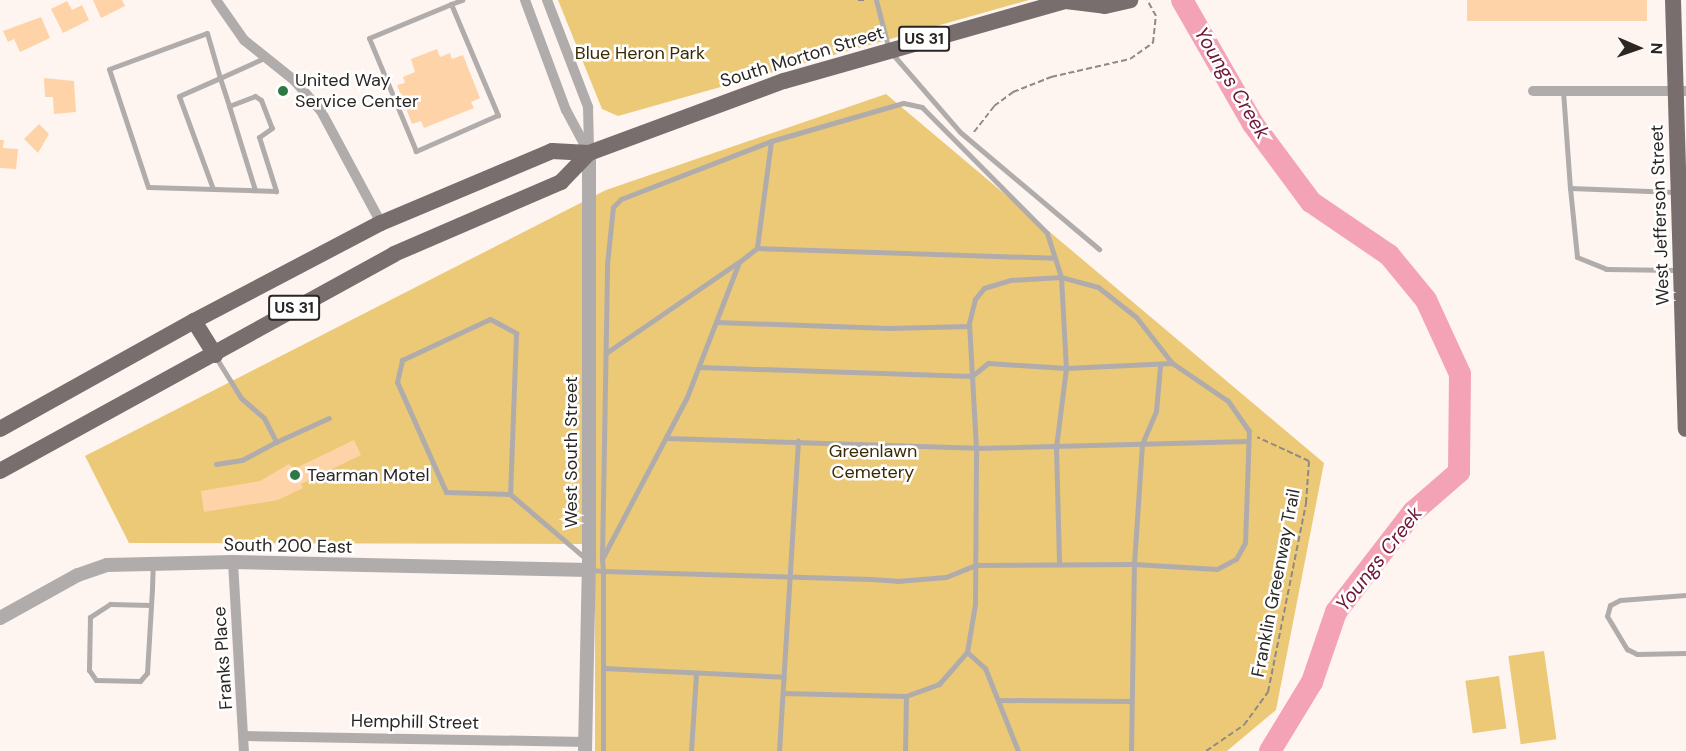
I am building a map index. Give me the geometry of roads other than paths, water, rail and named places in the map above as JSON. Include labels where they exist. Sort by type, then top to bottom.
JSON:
[{"type":"main road","name":"South Morton Street","points":[[589,153],[740,95],[889,50],[1067,1],[1106,6],[1130,0]]},
{"type":"main road","name":"West Jefferson Street","points":[[1672,0],[1681,91],[1686,429]]},
{"type":"main road","name":"US 31","points":[[0,429],[194,321],[381,222],[552,151],[589,153]]},
{"type":"main road","name":"US 31","points":[[0,471],[215,355],[394,254],[561,182],[589,153]]},
{"type":"main road","points":[[194,321],[215,355]]},
{"type":"street","points":[[216,0],[244,40],[294,80],[321,111],[381,222]]},
{"type":"street","points":[[525,0],[566,110],[589,153]]},
{"type":"street","points":[[547,0],[588,107],[589,153]]},
{"type":"street","points":[[543,49],[562,42]]},
{"type":"street","points":[[1533,91],[1681,91]]},
{"type":"street","name":"West South Street","points":[[585,747],[596,566],[589,153]]},
{"type":"street","name":"South 200 East","points":[[0,618],[78,575],[107,565],[233,562],[596,566]]},
{"type":"street","name":"Franks Place","points":[[233,562],[244,751]]},
{"type":"street","name":"Hemphill Street","points":[[244,736],[585,747]]},
{"type":"lane","points":[[452,4],[498,115],[416,152],[369,38],[452,4],[462,0]]},
{"type":"lane","points":[[876,0],[873,2],[889,50],[968,139],[1099,249]]},
{"type":"lane","points":[[229,106],[255,96],[261,100],[272,128],[259,137],[276,191],[148,187],[109,69],[207,33],[220,78],[255,190]]},
{"type":"lane","points":[[213,189],[179,96],[266,57]]},
{"type":"lane","points":[[1563,91],[1578,257],[1585,263],[1619,271],[1682,270]]},
{"type":"lane","points":[[603,751],[603,668],[596,566],[606,353],[609,224],[613,207],[621,198],[771,141],[892,106],[916,105],[1047,233],[1061,277],[1066,368],[1056,447],[1059,564]]},
{"type":"lane","points":[[757,248],[771,141]]},
{"type":"lane","points":[[1570,188],[1682,192]]},
{"type":"lane","points":[[606,353],[757,248],[1054,258]]},
{"type":"lane","points":[[596,566],[666,438],[699,367],[739,262]]},
{"type":"lane","points":[[510,494],[516,333],[490,318],[402,360],[397,382],[446,492],[510,494],[596,566],[789,577],[928,579],[946,577],[975,565],[1134,564],[1217,569],[1236,559],[1245,543],[1249,431],[1228,401],[1172,363],[1136,317],[1098,287],[1061,277],[1011,280],[984,288],[975,299],[969,326],[976,448],[975,565],[975,604],[967,652],[939,684],[906,696],[783,693]]},
{"type":"lane","points":[[716,322],[889,328],[969,326]]},
{"type":"lane","points":[[215,355],[242,398],[264,418],[276,442]]},
{"type":"lane","points":[[699,367],[972,376],[988,363],[1066,368],[1160,366],[1172,363]]},
{"type":"lane","points":[[1131,751],[1134,564],[1142,444],[1156,411],[1160,366]]},
{"type":"lane","points":[[216,464],[242,460],[329,418]]},
{"type":"lane","points":[[666,438],[976,448],[1248,441]]},
{"type":"lane","points":[[779,751],[798,441]]},
{"type":"lane","points":[[151,605],[110,604],[90,617],[89,670],[96,680],[140,681],[147,673],[151,605],[153,563]]},
{"type":"lane","points":[[1686,595],[1620,600],[1610,605],[1607,616],[1627,649],[1637,654],[1686,653]]},
{"type":"lane","points":[[967,652],[985,668],[1018,751]]},
{"type":"lane","points":[[603,668],[784,677]]},
{"type":"lane","points":[[691,751],[696,673]]},
{"type":"lane","points":[[905,751],[906,696]]},
{"type":"lane","points":[[998,700],[1131,700]]},
{"type":"waterway","name":"Youngs Creek","points":[[1182,0],[1253,124],[1311,202],[1389,255],[1426,300],[1460,374],[1459,472],[1413,512],[1336,612],[1312,682],[1270,751]]},
{"type":"place","name":"United Way Service Center","points":[[283,91]]},
{"type":"place","name":"Tearman Motel","points":[[295,475]]},
{"type":"park label","name":"Blue Heron Park","points":[[640,53]]},
{"type":"park label","name":"Greenlawn Cemetery","points":[[873,462]]}]
